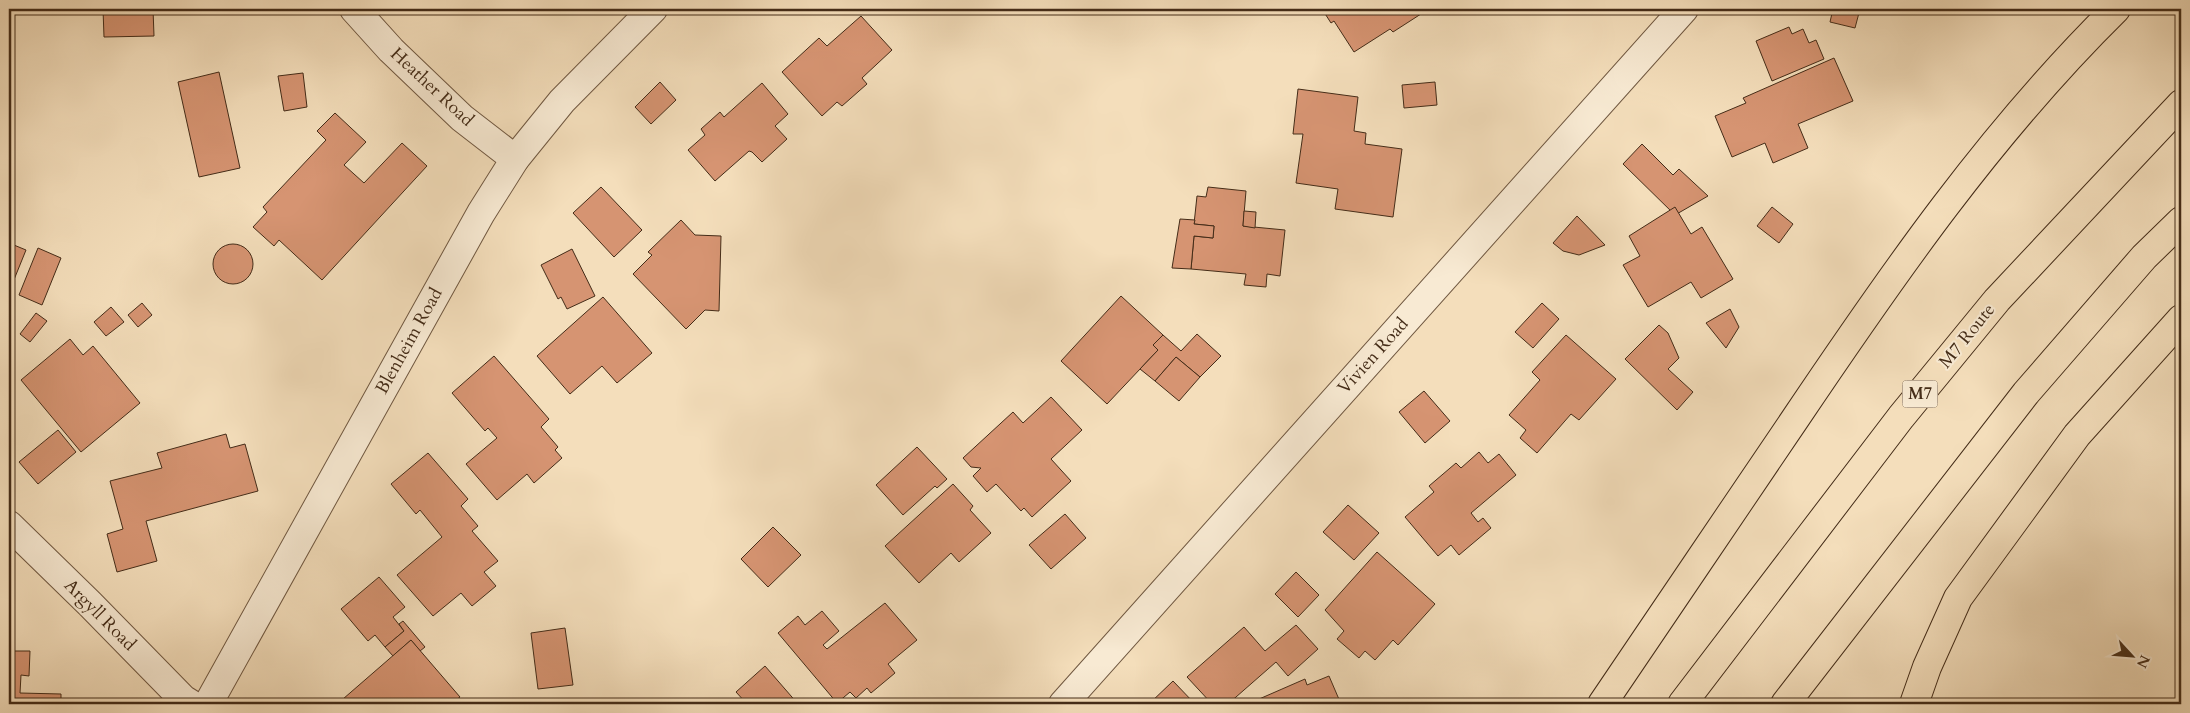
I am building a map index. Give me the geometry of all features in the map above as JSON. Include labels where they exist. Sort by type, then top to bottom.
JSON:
[{"type":"highway","points":[[1602,704],[1872,304],[1936,216],[2000,136],[2083,41],[2116,9]]},
{"type":"highway","name":"M7 Route","points":[[1682,704],[1901,417],[1997,300],[2181,104]]},
{"type":"highway","points":[[1785,704],[2026,393],[2144,257],[2181,221]]},
{"type":"highway","points":[[1914,704],[1927,667],[1958,598],[2077,435],[2181,319]]},
{"type":"street","name":"Heather Road","points":[[354,9],[391,50],[462,118],[515,159]]},
{"type":"street","name":"Blenheim Road","points":[[208,704],[481,213],[515,159],[562,101],[653,9]]},
{"type":"street","name":"Vivien Road","points":[[1063,704],[1684,9]]},
{"type":"street","name":"Argyll Road","points":[[9,525],[183,699],[191,704]]},
{"type":"building","points":[[103,9],[153,9],[154,36],[104,37]]},
{"type":"building","points":[[1322,9],[1423,9],[1424,12],[1393,32],[1390,29],[1354,52],[1334,21],[1331,23]]},
{"type":"building","points":[[1833,9],[1860,9],[1855,28],[1830,22]]},
{"type":"building","points":[[861,16],[892,50],[862,78],[867,84],[842,106],[837,102],[822,116],[782,72],[819,38],[827,46]]},
{"type":"building","points":[[1789,27],[1792,34],[1803,29],[1809,43],[1816,40],[1824,59],[1772,81],[1756,41]]},
{"type":"building","points":[[1834,58],[1853,101],[1798,124],[1808,148],[1773,163],[1765,143],[1732,157],[1715,116],[1746,103],[1743,98]]},
{"type":"building","points":[[219,72],[240,168],[199,177],[178,82]]},
{"type":"building","points":[[303,73],[307,107],[284,111],[278,76]]},
{"type":"building","points":[[660,82],[676,100],[651,124],[635,107]]},
{"type":"building","points":[[1435,82],[1437,105],[1404,108],[1402,85]]},
{"type":"building","points":[[762,83],[788,114],[775,126],[787,139],[762,162],[749,151],[715,181],[688,150],[705,135],[701,129],[720,112],[724,117]]},
{"type":"building","points":[[1298,89],[1358,97],[1354,131],[1366,133],[1365,144],[1402,149],[1393,217],[1335,209],[1338,189],[1296,183],[1303,134],[1293,134]]},
{"type":"building","points":[[335,113],[366,142],[344,165],[364,183],[402,143],[427,166],[322,280],[279,240],[274,246],[253,227],[267,212],[263,207],[326,140],[317,131]]},
{"type":"building","points":[[1642,144],[1673,175],[1679,169],[1708,196],[1675,215],[1623,164]]},
{"type":"building","points":[[601,187],[642,230],[614,257],[573,213]]},
{"type":"building","points":[[1208,187],[1246,191],[1243,226],[1285,230],[1280,276],[1267,274],[1266,287],[1244,285],[1246,274],[1191,269],[1194,236],[1213,238],[1214,226],[1194,224],[1197,196],[1206,197]]},
{"type":"building","points":[[1675,207],[1691,234],[1702,227],[1733,279],[1701,298],[1691,282],[1648,307],[1623,265],[1640,256],[1629,236]]},
{"type":"building","points":[[1772,207],[1793,224],[1779,243],[1757,226]]},
{"type":"building","points":[[1244,211],[1256,212],[1255,228],[1243,226]]},
{"type":"building","points":[[1577,216],[1605,245],[1579,255],[1563,251],[1553,243]]},
{"type":"building","points":[[1180,219],[1195,220],[1194,224],[1214,226],[1213,238],[1194,236],[1191,269],[1172,268]]},
{"type":"building","points":[[681,220],[695,235],[721,236],[719,311],[705,310],[686,329],[633,274],[652,255],[648,252]]},
{"type":"building","points":[[9,243],[26,250],[9,292]]},
{"type":"building","points":[[233,244],[247,250],[253,264],[247,278],[233,284],[219,278],[213,264],[219,250]]},
{"type":"building","points":[[38,248],[61,258],[42,305],[19,295]]},
{"type":"building","points":[[572,249],[595,296],[567,309],[561,297],[558,299],[541,265]]},
{"type":"building","points":[[1121,296],[1163,335],[1153,345],[1158,350],[1107,404],[1061,361]]},
{"type":"building","points":[[603,297],[652,353],[617,383],[602,366],[570,394],[537,356]]},
{"type":"building","points":[[142,303],[152,315],[138,327],[128,315]]},
{"type":"building","points":[[1542,303],[1559,319],[1533,348],[1515,332]]},
{"type":"building","points":[[111,307],[124,322],[106,336],[94,322]]},
{"type":"building","points":[[1730,309],[1739,327],[1726,348],[1706,323]]},
{"type":"building","points":[[36,313],[47,321],[30,342],[20,334]]},
{"type":"building","points":[[1659,325],[1668,333],[1679,358],[1668,369],[1693,392],[1677,410],[1625,359]]},
{"type":"building","points":[[1197,334],[1221,356],[1200,377],[1176,357],[1155,381],[1140,369],[1158,350],[1153,345],[1163,335],[1181,351]]},
{"type":"building","points":[[1566,335],[1616,379],[1579,420],[1571,414],[1537,453],[1520,438],[1526,430],[1509,415],[1540,380],[1532,372]]},
{"type":"building","points":[[70,339],[83,355],[93,346],[140,403],[81,452],[21,380]]},
{"type":"building","points":[[494,356],[549,419],[541,427],[558,447],[555,450],[562,458],[534,483],[527,474],[497,500],[466,464],[497,438],[488,428],[485,431],[452,393]]},
{"type":"building","points":[[1176,357],[1200,377],[1179,401],[1155,381]]},
{"type":"building","points":[[1424,391],[1450,421],[1425,443],[1399,412]]},
{"type":"building","points":[[1051,397],[1082,430],[1051,459],[1071,481],[1032,517],[1024,508],[1021,511],[996,484],[987,492],[973,476],[981,468],[971,467],[963,458],[1013,412],[1023,423]]},
{"type":"building","points":[[58,430],[76,452],[38,484],[19,462]]},
{"type":"building","points":[[226,434],[230,448],[245,444],[258,491],[146,521],[157,561],[117,572],[107,534],[123,529],[110,481],[162,468],[157,453]]},
{"type":"building","points":[[917,447],[947,479],[937,488],[935,486],[903,515],[876,485]]},
{"type":"building","points":[[1479,452],[1488,463],[1499,454],[1516,475],[1471,513],[1478,522],[1483,518],[1491,528],[1459,555],[1451,545],[1438,556],[1405,517],[1434,492],[1429,486],[1456,463],[1461,468]]},
{"type":"building","points":[[428,453],[468,499],[461,506],[478,526],[472,531],[498,561],[484,572],[496,586],[472,606],[461,593],[433,616],[397,575],[442,537],[420,510],[416,514],[391,484]]},
{"type":"building","points":[[953,484],[973,506],[970,510],[991,533],[959,562],[951,553],[919,583],[885,546]]},
{"type":"building","points":[[1348,505],[1379,533],[1354,560],[1323,532]]},
{"type":"building","points":[[1065,514],[1086,538],[1051,569],[1029,545]]},
{"type":"building","points":[[773,527],[801,555],[768,587],[741,559]]},
{"type":"building","points":[[1377,552],[1435,604],[1398,645],[1393,640],[1375,660],[1365,651],[1359,658],[1337,639],[1344,631],[1325,610]]},
{"type":"building","points":[[1296,572],[1319,595],[1298,617],[1275,594]]},
{"type":"building","points":[[379,577],[405,607],[393,617],[404,631],[385,647],[375,635],[368,641],[341,609]]},
{"type":"building","points":[[885,603],[917,640],[888,664],[895,673],[871,693],[867,688],[856,698],[850,692],[837,703],[778,633],[798,616],[805,625],[822,611],[839,631],[823,645],[827,649]]},
{"type":"building","points":[[403,621],[425,647],[420,651],[411,640],[393,656],[385,647],[404,631],[399,624]]},
{"type":"building","points":[[1296,625],[1318,649],[1288,676],[1276,662],[1228,704],[1212,704],[1187,677],[1244,627],[1265,651]]},
{"type":"building","points":[[565,628],[573,685],[538,689],[531,633]]},
{"type":"building","points":[[411,640],[460,697],[451,704],[348,704],[343,699]]},
{"type":"building","points":[[9,651],[30,651],[29,676],[21,675],[20,693],[61,694],[61,704],[9,704]]},
{"type":"building","points":[[765,666],[798,704],[747,704],[736,692]]},
{"type":"building","points":[[1329,676],[1341,704],[1250,703],[1305,679],[1307,685]]},
{"type":"building","points":[[1173,681],[1195,704],[1149,704]]}]
